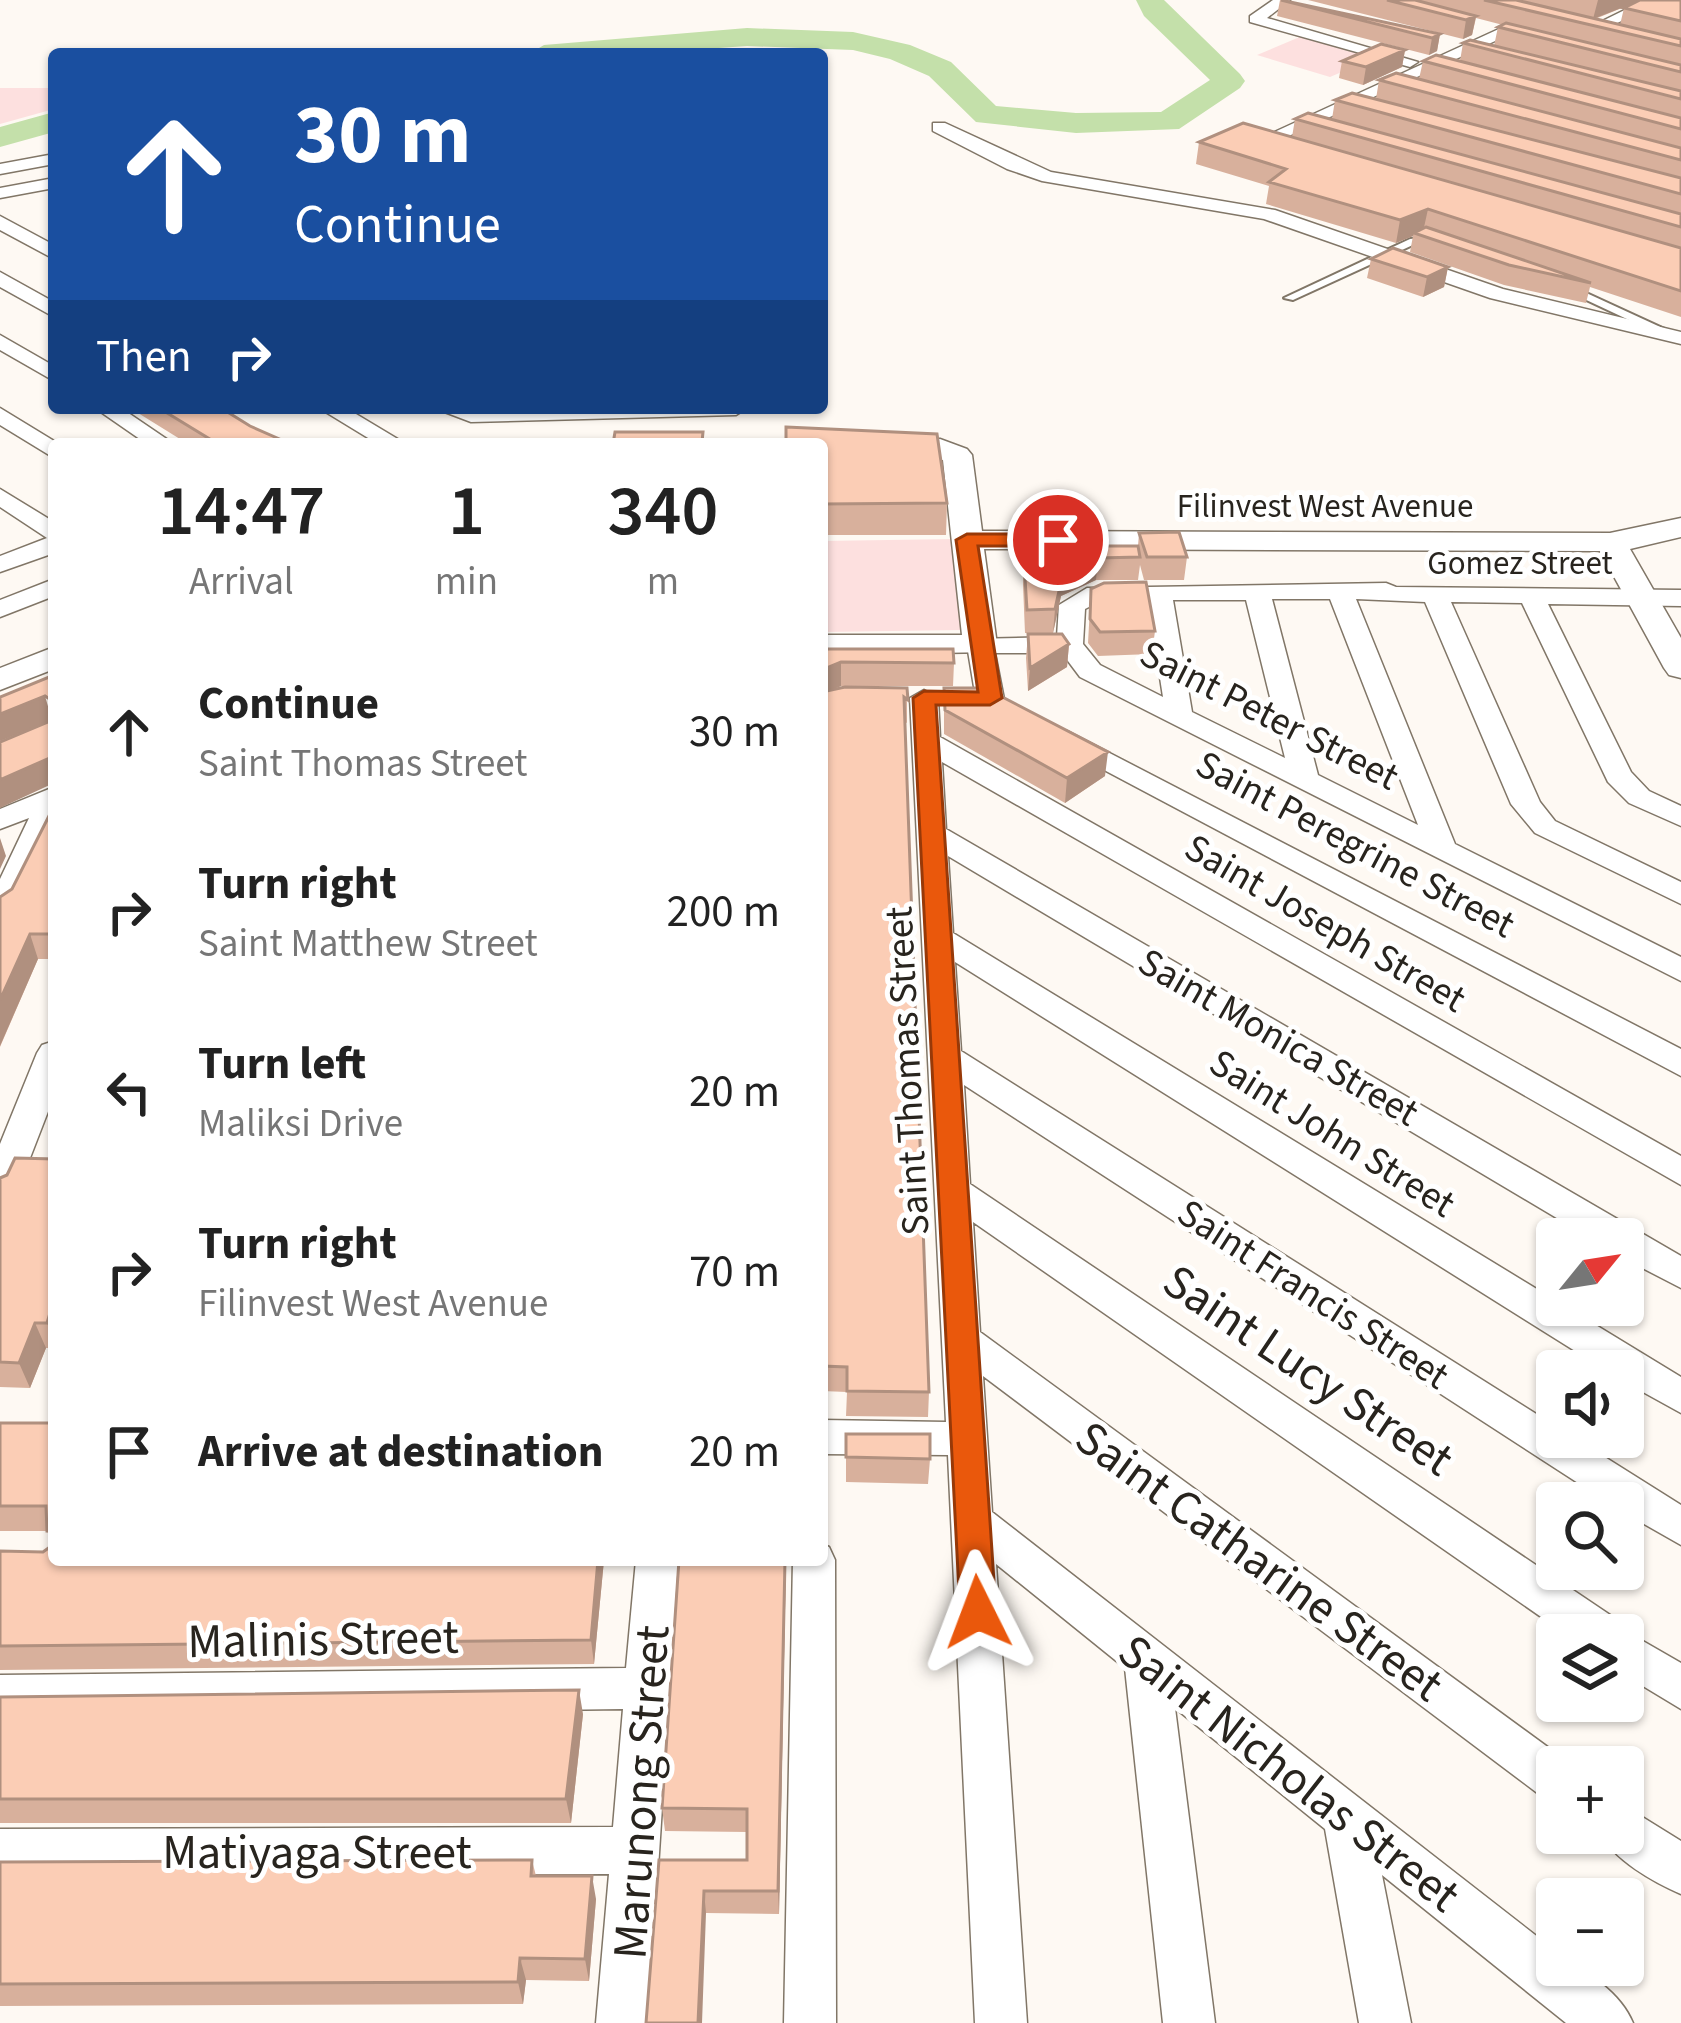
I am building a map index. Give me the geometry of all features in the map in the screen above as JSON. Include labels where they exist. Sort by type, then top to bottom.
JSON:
[{"type":"street","points":[[1592,31],[1657,0]]},
{"type":"street","points":[[1286,4],[1254,16],[1261,22],[1450,72]]},
{"type":"street","points":[[1571,26],[1613,35]]},
{"type":"street","points":[[1478,28],[1523,39]]},
{"type":"street","points":[[1302,154],[1268,142],[1268,138],[1501,33]]},
{"type":"street","points":[[1444,44],[1486,55]]},
{"type":"street","points":[[1389,83],[1423,93]]},
{"type":"street","points":[[1345,103],[1367,109]]},
{"type":"street","points":[[1302,123],[1324,129]]},
{"type":"street","points":[[939,127],[1013,165],[1048,177],[1268,214],[1497,294],[1676,337]]},
{"type":"street","points":[[0,169],[48,160]]},
{"type":"street","points":[[0,193],[48,184]]},
{"type":"street","points":[[30,187],[48,197]]},
{"type":"street","points":[[0,222],[48,250]]},
{"type":"street","points":[[0,278],[48,306]]},
{"type":"street","points":[[0,341],[48,370]]},
{"type":"street","points":[[116,414],[154,438]]},
{"type":"street","points":[[341,414],[383,438]]},
{"type":"street","points":[[623,414],[656,417]]},
{"type":"street","points":[[0,415],[48,447]]},
{"type":"street","points":[[828,449],[940,448],[957,454],[980,645]]},
{"type":"street","points":[[6,507],[48,530]]},
{"type":"street","name":"Filinvest West Avenue","points":[[967,540],[1610,542],[1648,538],[1681,527]]},
{"type":"street","points":[[1610,542],[1681,668]]},
{"type":"street","points":[[0,565],[48,546]]},
{"type":"street","points":[[0,609],[48,589]]},
{"type":"street","name":"Gomez Street","points":[[1070,645],[1072,604],[1096,593],[1340,591],[1681,598]]},
{"type":"street","name":"Saint Peter Street","points":[[1340,591],[1442,848]]},
{"type":"street","points":[[1159,592],[1179,714]]},
{"type":"street","points":[[1257,592],[1304,778]]},
{"type":"street","points":[[1435,595],[1526,804],[1545,827],[1681,894]]},
{"type":"street","points":[[1531,595],[1618,776],[1639,796],[1681,817]]},
{"type":"street","points":[[828,645],[1070,645]]},
{"type":"street","name":"Saint Thomas Street","points":[[980,645],[968,703],[930,743],[1001,2023]]},
{"type":"street","name":"Saint Peter Street","points":[[1070,645],[1090,671],[1681,970]]},
{"type":"street","points":[[0,680],[48,660]]},
{"type":"street","name":"Saint Peregrine Street","points":[[968,703],[1681,1064]]},
{"type":"street","name":"Saint Joseph Street","points":[[930,743],[1681,1172]]},
{"type":"street","points":[[4,814],[48,798]]},
{"type":"street","points":[[0,912],[48,809]]},
{"type":"street","name":"Saint Monica Street","points":[[935,835],[1587,1218]]},
{"type":"street","name":"Saint John Street","points":[[941,939],[1681,1397]]},
{"type":"street","name":"Saint Francis Street","points":[[947,1058],[1681,1527]]},
{"type":"street","points":[[0,1189],[48,1068]]},
{"type":"street","name":"Saint Lucy Street","points":[[953,1191],[1572,1614]]},
{"type":"street","name":"Saint Monica Street","points":[[1644,1252],[1681,1274]]},
{"type":"street","name":"Saint Catharine Street","points":[[963,1340],[1536,1763]]},
{"type":"street","points":[[828,1438],[969,1439]]},
{"type":"street","name":"Saint Nicholas Street","points":[[973,1521],[1347,1817],[1569,2006],[1607,2023]]},
{"type":"street","name":"Marunong Street","points":[[622,2023],[657,1566]]},
{"type":"street","points":[[810,2023],[814,1566]]},
{"type":"street","points":[[1146,1658],[1189,2023]]},
{"type":"street","points":[[1644,1663],[1681,1688]]},
{"type":"street","name":"Malinis Street","points":[[0,1696],[648,1688]]},
{"type":"street","points":[[1347,1817],[1385,2023]]},
{"type":"street","points":[[1644,1843],[1681,1870]]},
{"type":"street","name":"Matiyaga Street","points":[[0,1852],[635,1850]]},
{"type":"lane","points":[[1289,298],[1422,239],[1450,247]]},
{"type":"lane","points":[[1564,286],[1676,337]]},
{"type":"shaded area","points":[[1302,36],[1379,56],[1330,77],[1257,55]]},
{"type":"shaded area","points":[[0,88],[48,88],[48,111],[0,124]]},
{"type":"shaded area","points":[[954,539],[964,630],[828,632],[828,541]]},
{"type":"building","points":[[1281,0],[1440,34],[1432,38]]},
{"type":"building","points":[[1387,0],[1415,0],[1476,16],[1466,20]]},
{"type":"building","points":[[1484,0],[1516,0],[1681,39],[1681,46]]},
{"type":"building","points":[[1640,0],[1681,0],[1681,21],[1624,8]]},
{"type":"building","points":[[1506,23],[1681,65],[1681,72],[1498,27]]},
{"type":"building","points":[[1470,40],[1681,91],[1681,99],[1463,43]]},
{"type":"building","points":[[1381,44],[1405,50],[1366,67],[1342,61]]},
{"type":"building","points":[[1436,55],[1681,118],[1681,129],[1423,61]]},
{"type":"building","points":[[1396,73],[1681,148],[1681,160],[1379,80]]},
{"type":"building","points":[[1352,93],[1681,178],[1681,194],[1335,100]]},
{"type":"building","points":[[1308,113],[1681,214],[1681,227],[1295,119]]},
{"type":"building","points":[[1243,123],[1681,248],[1681,291],[1428,209],[1400,220],[1269,182],[1286,169],[1199,142]]},
{"type":"building","points":[[1426,227],[1591,283],[1509,265],[1414,233]]},
{"type":"building","points":[[1393,248],[1448,267],[1427,277],[1371,259]]},
{"type":"building","points":[[169,414],[231,414],[277,438],[208,438]]},
{"type":"building","points":[[786,427],[937,434],[947,503],[828,504],[828,438],[786,438]]},
{"type":"building","points":[[615,432],[703,432],[702,438],[614,438]]},
{"type":"building","points":[[1179,532],[1187,557],[1147,557],[1139,533]]},
{"type":"building","points":[[1052,546],[1138,546],[1140,557],[1098,558],[1063,573],[1055,609],[1027,610],[1024,562],[1054,563]]},
{"type":"building","points":[[1146,582],[1155,631],[1100,632],[1090,619],[1091,589],[1104,583]]},
{"type":"building","points":[[1028,634],[1062,634],[1069,644],[1030,668]]},
{"type":"building","points":[[828,649],[953,649],[954,663],[841,662],[828,667]]},
{"type":"building","points":[[48,677],[48,698],[0,714],[0,697]]},
{"type":"building","points":[[907,688],[929,1392],[847,1391],[847,1367],[828,1366],[828,691]]},
{"type":"building","points":[[944,688],[985,688],[1108,752],[1067,778],[945,710]]},
{"type":"building","points":[[48,722],[48,759],[0,780],[0,742]]},
{"type":"building","points":[[48,818],[48,934],[30,934],[0,1000],[0,897],[12,889]]},
{"type":"building","points":[[15,1158],[48,1159],[48,1320],[35,1323],[19,1363],[0,1362],[0,1178],[7,1175]]},
{"type":"building","points":[[0,1423],[48,1423],[48,1531],[46,1506],[0,1506]]},
{"type":"building","points":[[846,1434],[930,1434],[930,1459],[846,1457]]},
{"type":"building","points":[[48,1548],[48,1566],[597,1566],[591,1640],[0,1646],[0,1551]]},
{"type":"building","points":[[679,1566],[785,1566],[778,1891],[704,1891],[698,2023],[646,2023],[659,1860],[747,1860],[747,1809],[662,1808]]},
{"type":"building","points":[[579,1690],[566,1799],[0,1799],[0,1697]]},
{"type":"building","points":[[532,1860],[531,1876],[592,1876],[585,1959],[520,1958],[518,1982],[0,1984],[0,1862]]},
{"type":"waterway","points":[[607,48],[747,37],[853,41],[900,52],[940,69],[987,115],[1076,123],[1168,122],[1229,81],[1154,10],[1150,0]]},
{"type":"waterway","points":[[0,137],[48,124]]},
{"type":"route","points":[[978,1612],[924,698],[990,698],[967,540],[1058,540]]}]
